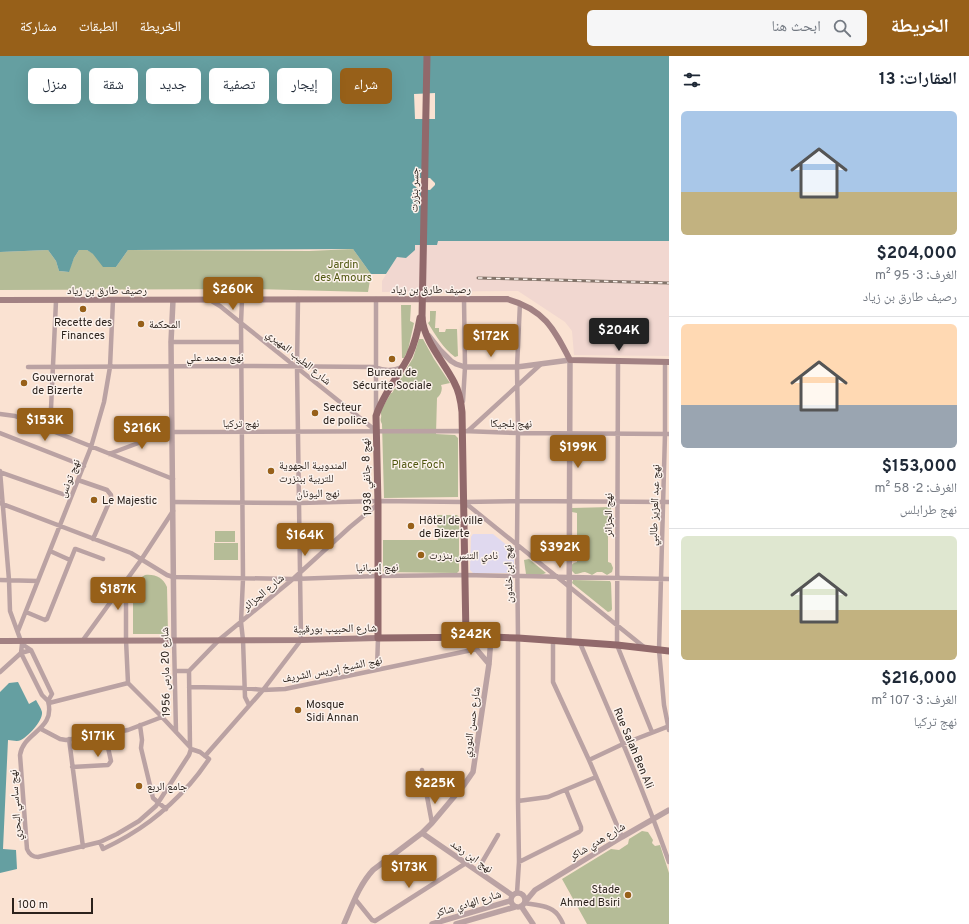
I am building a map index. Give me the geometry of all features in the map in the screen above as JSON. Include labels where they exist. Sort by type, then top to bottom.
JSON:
[{"type":"main road","name":"جسر بنزرت","points":[[422,323],[426,56]]},
{"type":"main road","name":"رصيف طارق بن زياد","points":[[0,300],[507,299],[520,303],[540,315],[556,332],[570,360]]},
{"type":"main road","name":"نهج 8 جانفي 1938","points":[[378,638],[378,502],[376,416],[385,394],[412,349],[422,323]]},
{"type":"main road","points":[[422,323],[437,356],[457,387],[460,396],[465,431],[464,502],[466,637]]},
{"type":"main road","points":[[570,360],[667,362]]},
{"type":"main road","name":"شارع الحبيب بورقيبة","points":[[0,641],[300,640],[491,637],[617,645],[669,651]]},
{"type":"street","points":[[242,299],[241,622],[244,688],[245,697],[249,705]]},
{"type":"street","points":[[100,842],[103,849],[122,840],[144,826],[166,809],[191,783],[208,758],[249,705],[263,690],[300,640],[297,367],[298,299]]},
{"type":"street","points":[[376,299],[376,416]]},
{"type":"street","points":[[462,412],[465,366],[464,299]]},
{"type":"street","name":"نهج تونس","points":[[18,631],[84,466],[104,402],[110,367],[113,300]]},
{"type":"street","name":"شارع 20 مارس 1956","points":[[173,300],[171,342],[176,732]]},
{"type":"street","name":"شارع الطيب المهيري","points":[[209,300],[220,306],[241,322],[376,431]]},
{"type":"street","points":[[50,430],[56,301]]},
{"type":"street","name":"نهج ابن خلدون","points":[[515,895],[518,881],[519,862],[517,501],[520,303]]},
{"type":"street","points":[[422,323],[440,350],[451,361],[461,366],[518,367],[570,360],[569,642]]},
{"type":"street","points":[[171,342],[241,342]]},
{"type":"street","name":"نهج الجزائر","points":[[617,645],[618,361]]},
{"type":"street","name":"نهج عبد العزيز طالبي","points":[[667,362],[666,502],[661,579],[659,650],[669,728]]},
{"type":"street","points":[[465,431],[541,364]]},
{"type":"street","name":"نهج محمد علي","points":[[28,367],[375,367],[389,371],[402,367]]},
{"type":"street","points":[[0,414],[15,416],[172,479]]},
{"type":"street","name":"نهج بلجيكا","points":[[376,431],[667,434]]},
{"type":"street","name":"نهج تركيا","points":[[109,454],[165,433],[172,432],[376,431]]},
{"type":"street","points":[[0,433],[84,466]]},
{"type":"street","points":[[71,498],[0,471],[1,504],[9,580],[10,611],[22,642],[21,653],[42,695],[48,702],[128,683]]},
{"type":"street","points":[[78,480],[107,490],[111,495],[93,539]]},
{"type":"street","name":"نهج اليونان","points":[[173,502],[666,502]]},
{"type":"street","name":"شارع الجزائر","points":[[189,670],[220,640],[293,579],[378,502]]},
{"type":"street","points":[[464,502],[645,648]]},
{"type":"street","points":[[1,504],[131,553],[167,575],[173,577]]},
{"type":"street","points":[[83,640],[141,560],[173,511]]},
{"type":"street","points":[[26,612],[45,620],[47,619],[70,560],[76,549],[103,559]]},
{"type":"street","points":[[50,551],[70,560]]},
{"type":"street","name":"نهج إسبانيا","points":[[173,577],[300,579],[378,576],[517,576],[569,578]]},
{"type":"street","points":[[569,578],[669,579]]},
{"type":"street","points":[[0,580],[38,581]]},
{"type":"street","points":[[126,581],[128,683],[162,716],[190,748],[200,752],[208,758]]},
{"type":"street","points":[[466,637],[489,664]]},
{"type":"street","name":"شارع حسن النوري","points":[[344,924],[363,883],[373,870],[432,823],[473,772],[489,664],[491,637]]},
{"type":"street","points":[[377,669],[378,638]]},
{"type":"street","points":[[553,640],[553,682],[622,837]]},
{"type":"street","points":[[22,642],[31,650]]},
{"type":"street","name":"Rue Salah Ben Ali","points":[[580,643],[654,819],[669,862]]},
{"type":"street","points":[[617,645],[652,732]]},
{"type":"street","name":"نهج الشيخ إدريس الشريف","points":[[189,687],[244,688],[263,690],[285,689],[477,649]]},
{"type":"street","points":[[0,672],[21,653],[31,650]]},
{"type":"street","name":"نهج ساسي البحري","points":[[31,650],[52,694],[48,702],[49,712],[47,718],[41,729],[23,744],[20,755],[27,849],[34,857],[100,842],[139,821],[156,806],[189,755],[190,748]]},
{"type":"street","points":[[175,670],[189,670],[190,748]]},
{"type":"street","points":[[41,729],[60,739],[69,740],[128,730],[162,716]]},
{"type":"street","points":[[140,725],[142,740],[141,748],[153,798],[166,809]]},
{"type":"street","points":[[588,760],[652,732],[669,728]]},
{"type":"street","points":[[72,767],[110,764],[111,760],[105,734]]},
{"type":"street","points":[[69,740],[83,847]]},
{"type":"street","points":[[422,770],[432,823]]},
{"type":"street","points":[[518,801],[548,798],[596,777]]},
{"type":"street","points":[[519,862],[581,830],[566,790]]},
{"type":"street","name":"شارع هدي شاكر","points":[[535,890],[669,810]]},
{"type":"street","name":"نهج ابن رشد","points":[[422,832],[477,871],[515,895]]},
{"type":"street","points":[[477,871],[498,835]]},
{"type":"street","points":[[355,899],[372,920],[375,921],[466,863]]},
{"type":"street","points":[[521,905],[535,890]]},
{"type":"street","name":"شارع الهادي شاكر","points":[[432,924],[515,895],[535,890]]},
{"type":"street","points":[[532,924],[521,905],[524,896],[515,895],[513,906],[521,905],[538,905],[551,909],[558,915],[563,924]]},
{"type":"street","name":"شارع الهادي شاكر","points":[[456,924],[521,905]]},
{"type":"shaded area","points":[[437,241],[669,241],[669,356],[574,355],[572,331],[565,322],[518,291],[382,292],[382,281],[397,257],[415,245],[437,245]]},
{"type":"shaded area","points":[[473,534],[493,534],[514,551],[514,571],[511,573],[473,573],[470,570],[471,537]]},
{"type":"green space","name":"Jardin des Amours","points":[[353,249],[371,274],[368,292],[255,289],[0,290],[0,252],[48,250],[56,261],[59,271],[68,272],[79,250],[87,250],[116,267],[128,250],[309,251]]},
{"type":"green space","points":[[401,305],[411,305],[410,321],[414,323],[408,350],[404,358],[402,358]]},
{"type":"green space","points":[[430,311],[436,311],[435,328],[439,328],[439,332],[445,332],[446,329],[457,329],[458,356],[455,357],[447,350],[431,328],[428,323],[430,321]]},
{"type":"green space","name":"Place Foch","points":[[419,339],[423,339],[450,383],[441,385],[441,392],[437,398],[436,434],[455,435],[458,438],[458,497],[384,498],[381,409],[413,358]]},
{"type":"green space","points":[[611,507],[611,512],[608,512],[608,562],[611,563],[613,568],[612,572],[607,575],[602,572],[597,572],[592,575],[585,572],[575,574],[571,568],[573,564],[577,562],[577,513],[572,512],[572,508]]},
{"type":"green space","name":"نادي التنس بنزرت","points":[[437,515],[457,515],[459,517],[459,571],[457,573],[383,572],[383,540],[438,540]]},
{"type":"green space","points":[[215,531],[235,531],[235,542],[215,542]]},
{"type":"green space","points":[[214,543],[238,543],[238,560],[214,560]]},
{"type":"green space","points":[[529,559],[546,573],[538,576],[526,574],[524,560]]},
{"type":"green space","points":[[145,575],[159,577],[167,587],[168,634],[133,634],[133,591],[140,578]]},
{"type":"green space","points":[[573,580],[610,581],[611,611],[608,612],[572,583]]},
{"type":"green space","points":[[642,831],[648,832],[653,840],[652,843],[655,846],[660,845],[669,873],[669,924],[587,924],[562,879],[611,849],[619,850],[628,844],[629,839]]},
{"type":"water","points":[[0,56],[669,56],[669,241],[438,241],[437,245],[415,245],[415,250],[406,258],[397,257],[386,274],[371,274],[353,249],[128,250],[116,267],[103,267],[93,254],[87,250],[79,250],[74,258],[69,272],[59,271],[56,261],[48,250],[0,252]],"holes":[[[435,93],[435,119],[415,119],[414,94]],[[417,178],[430,178],[435,183],[430,190],[418,189],[412,183]]]},
{"type":"water","points":[[18,682],[29,704],[36,700],[42,710],[42,716],[31,732],[24,738],[18,741],[8,740],[3,849],[16,850],[17,869],[0,873],[0,692],[9,683]]},
{"type":"railway","points":[[478,278],[669,283]]},
{"type":"place","name":"Recette des Finances","points":[[83,309]]},
{"type":"place","name":"المحكمة","points":[[141,324]]},
{"type":"place","name":"Bureau de Sécurite Sociale","points":[[392,359]]},
{"type":"place","name":"Gouvernorat de Bizerte","points":[[24,383]]},
{"type":"place","name":"Secteur de police","points":[[315,413]]},
{"type":"place","name":"المندوبية الجهوية للتربية ببنزرت","points":[[271,471]]},
{"type":"place","name":"Le Majestic","points":[[94,500]]},
{"type":"place","name":"Hôtel de ville de Bizerte","points":[[411,526]]},
{"type":"place","name":"نادي التنس بنزرت","points":[[421,555]]},
{"type":"place","name":"Mosque Sidi Annan","points":[[298,710]]},
{"type":"place","name":"جامع الربع","points":[[139,786]]},
{"type":"place","name":"Stade Ahmed Bsiri","points":[[628,895]]}]
